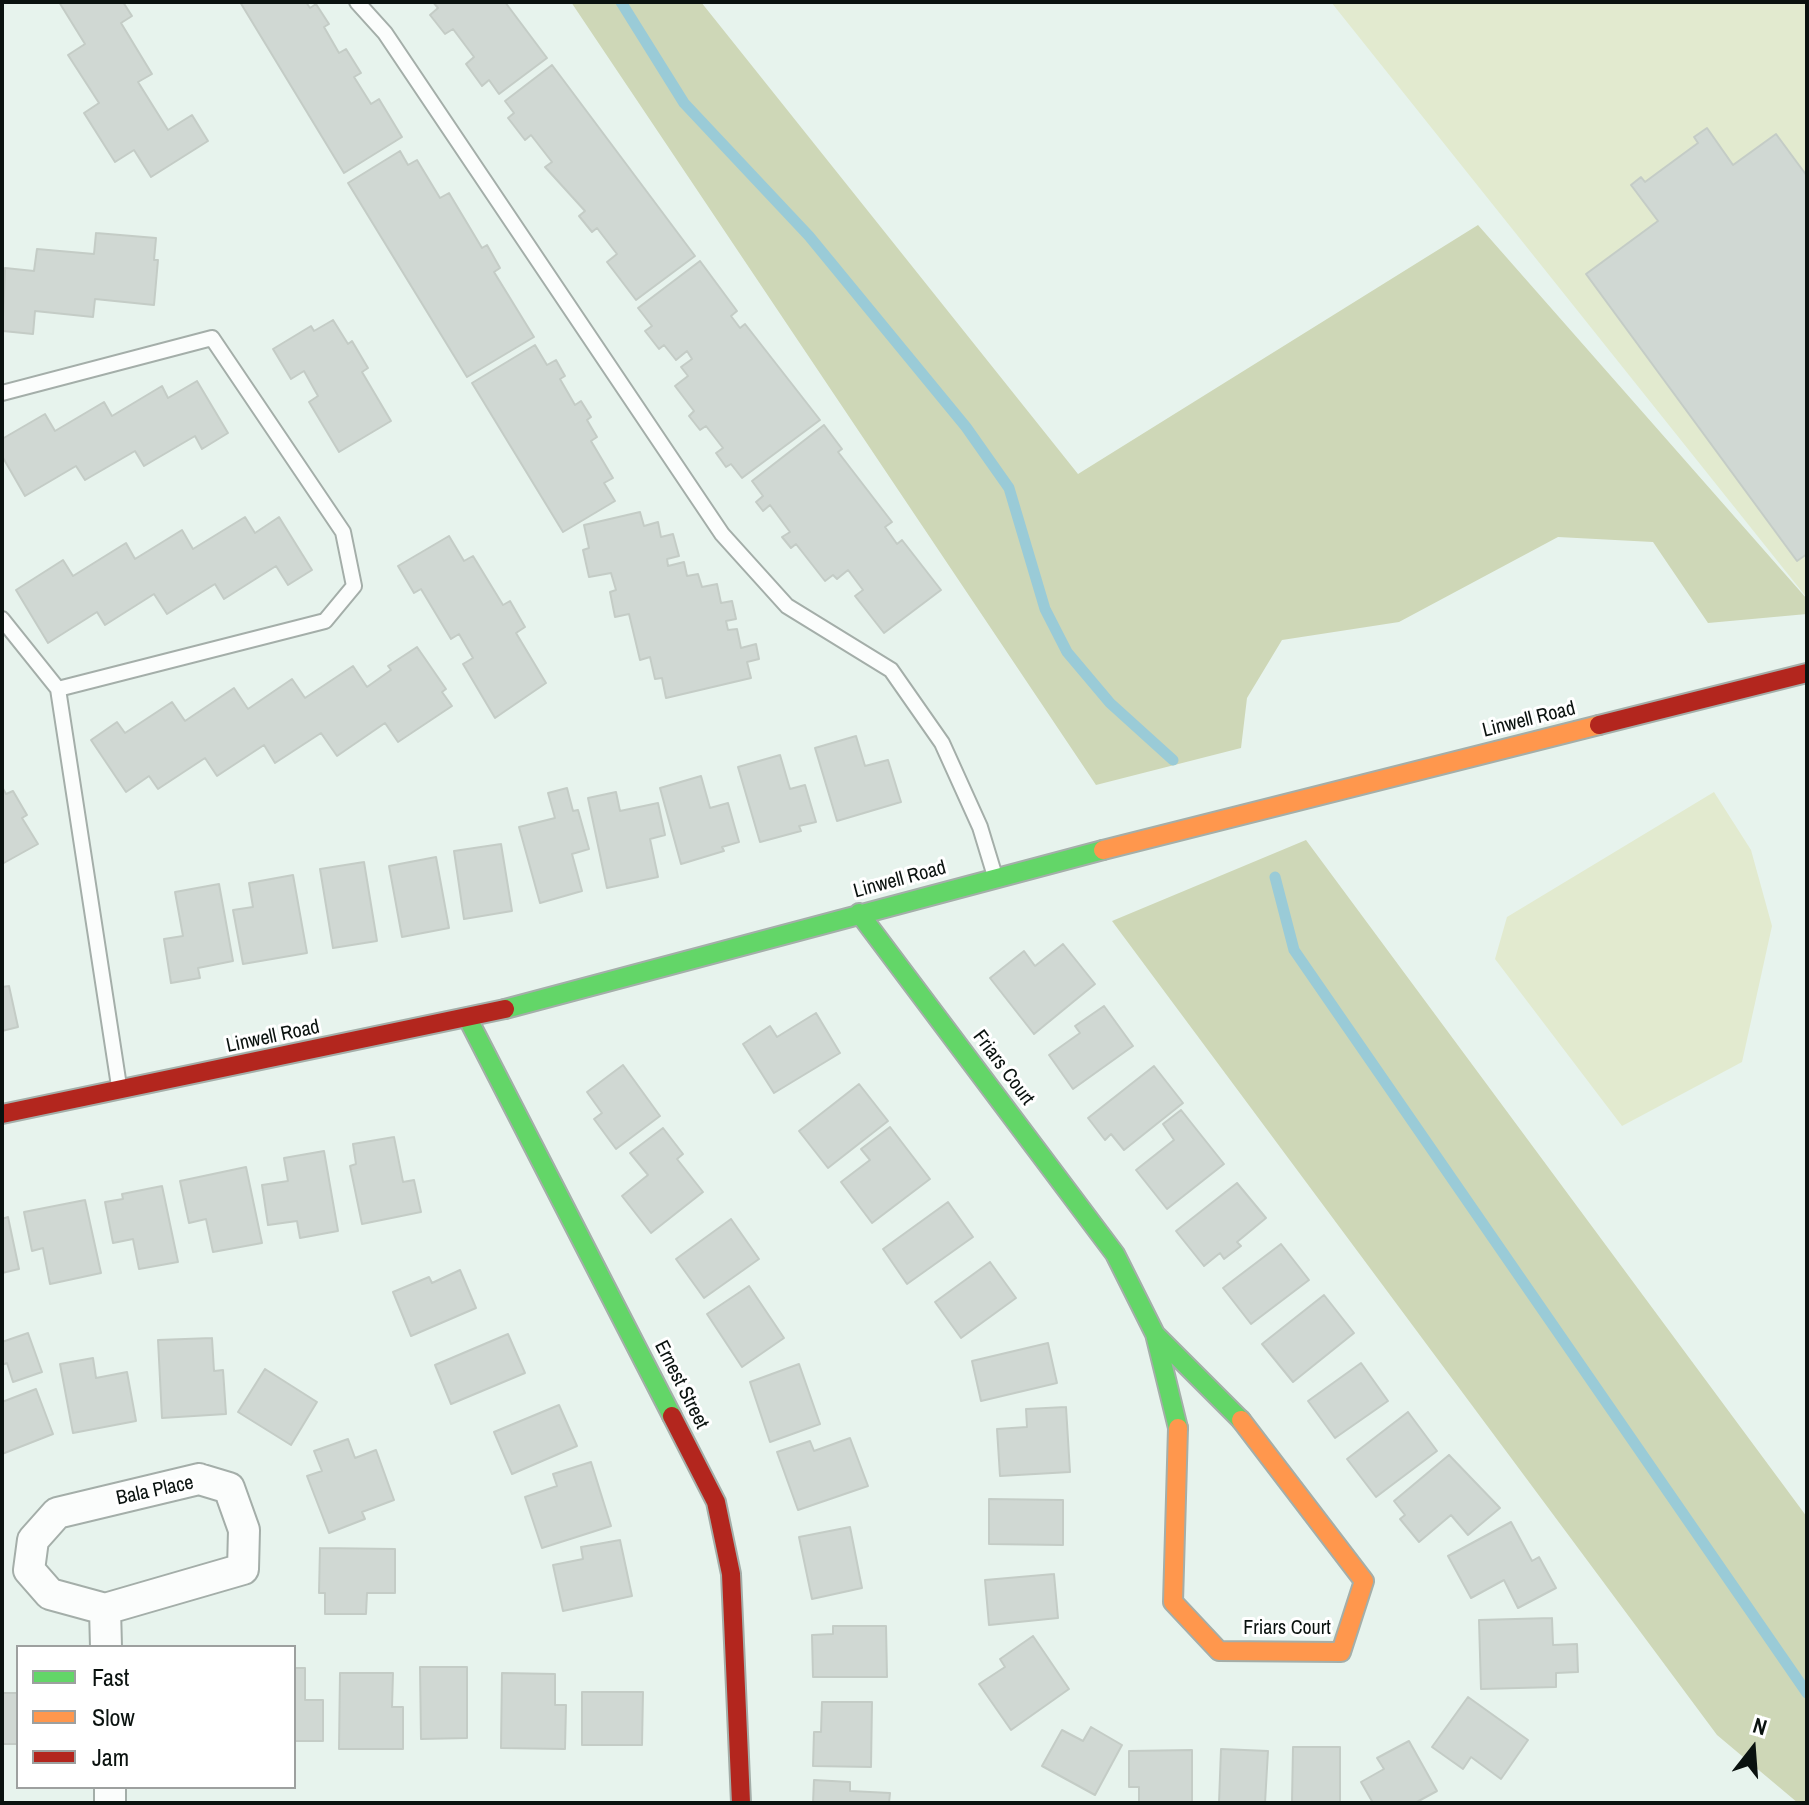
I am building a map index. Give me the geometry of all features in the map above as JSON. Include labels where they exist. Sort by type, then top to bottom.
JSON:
[{"type":"street","name":"Linwell Road","points":[[2,1114],[468,1019],[996,877],[1807,673]]},
{"type":"street","name":"Friars Court","points":[[859,913],[1115,1254],[1155,1334],[1179,1431],[1173,1602],[1219,1651],[1341,1652],[1364,1581],[1240,1418],[1155,1334]]},
{"type":"street","name":"Ernest Street","points":[[468,1019],[716,1502],[731,1574],[741,1803]]},
{"type":"street","name":"Bala Place","points":[[199,1479],[229,1488],[244,1530],[243,1569],[105,1609],[50,1594],[29,1570],[33,1540],[57,1513],[199,1479]]},
{"type":"street","points":[[105,1609],[106,1645]]},
{"type":"lane","points":[[357,2],[385,33],[722,534],[787,606],[891,670],[942,743],[980,827],[996,877]]},
{"type":"lane","points":[[2,393],[212,338],[343,532],[354,586],[325,621],[58,689]]},
{"type":"lane","points":[[2,619],[58,689],[120,1091]]},
{"type":"green space","points":[[571,2],[701,2],[1078,474],[1478,225],[1807,599],[1807,614],[1708,623],[1653,542],[1558,537],[1399,622],[1282,640],[1247,698],[1241,748],[1096,785]]},
{"type":"green space","points":[[1331,2],[1807,2],[1807,598]]},
{"type":"green space","points":[[1714,792],[1751,850],[1772,926],[1742,1062],[1622,1126],[1495,959],[1507,917]]},
{"type":"green space","points":[[1306,840],[1807,1517],[1807,1803],[1798,1803],[1717,1735],[1112,921]]},
{"type":"building","points":[[59,2],[123,2],[132,16],[121,23],[152,74],[138,82],[168,130],[192,115],[208,141],[151,177],[134,150],[115,162],[84,113],[99,103],[68,55],[85,44]]},
{"type":"building","points":[[240,2],[306,2],[310,8],[316,4],[329,24],[324,27],[339,53],[346,49],[361,73],[354,77],[371,104],[379,99],[402,137],[344,173]]},
{"type":"building","points":[[433,2],[505,2],[547,58],[499,94],[489,80],[482,86],[466,64],[474,57],[453,29],[445,34],[430,15],[438,8]]},
{"type":"building","points":[[552,65],[695,256],[636,300],[607,262],[617,254],[597,228],[592,232],[579,216],[585,211],[545,167],[552,162],[531,135],[525,140],[508,118],[514,113],[505,101]]},
{"type":"building","points":[[1707,128],[1733,165],[1776,134],[1807,176],[1807,554],[1797,561],[1586,274],[1658,221],[1631,185],[1641,177],[1645,182],[1698,143],[1694,137]]},
{"type":"building","points":[[400,151],[408,165],[417,160],[440,198],[449,193],[482,248],[487,245],[500,268],[494,272],[534,337],[467,377],[348,183]]},
{"type":"building","points":[[96,233],[156,238],[154,260],[158,260],[154,305],[95,299],[93,317],[35,311],[33,334],[3,331],[2,341],[5,268],[34,271],[37,249],[94,254]]},
{"type":"building","points":[[700,261],[737,311],[731,316],[740,328],[745,324],[820,420],[742,478],[731,464],[726,467],[716,453],[723,448],[706,426],[700,430],[689,416],[694,411],[675,386],[688,376],[681,367],[692,359],[687,351],[676,360],[664,345],[659,349],[645,331],[652,326],[638,308]]},
{"type":"building","points":[[333,320],[348,344],[352,341],[368,368],[362,372],[391,421],[339,452],[309,402],[318,396],[304,371],[291,379],[273,349],[311,326],[314,331]]},
{"type":"building","points":[[535,345],[547,365],[556,360],[565,376],[560,379],[575,405],[581,401],[591,417],[587,420],[597,437],[591,441],[613,478],[604,483],[615,501],[563,532],[472,383]]},
{"type":"building","points":[[197,381],[228,433],[202,449],[195,436],[144,466],[135,451],[85,480],[76,466],[25,496],[2,456],[2,439],[45,414],[55,431],[104,402],[112,416],[162,386],[168,398]]},
{"type":"building","points":[[824,425],[842,449],[838,452],[892,522],[885,527],[897,544],[902,540],[941,590],[884,633],[855,596],[863,590],[848,570],[837,579],[833,575],[825,581],[796,544],[791,548],[782,537],[790,532],[770,505],[763,511],[756,502],[763,496],[752,481]]},
{"type":"building","points":[[640,512],[644,526],[658,522],[661,537],[673,534],[679,556],[667,559],[668,566],[684,562],[687,576],[698,574],[702,587],[717,584],[721,603],[732,601],[736,619],[726,621],[728,630],[737,629],[741,648],[756,644],[759,659],[747,662],[751,678],[666,698],[662,678],[655,679],[650,657],[640,660],[629,614],[615,617],[610,592],[616,590],[611,573],[589,577],[583,550],[589,548],[584,525]]},
{"type":"building","points":[[245,517],[255,533],[279,517],[312,570],[288,585],[276,566],[224,599],[215,584],[167,614],[154,594],[105,625],[97,612],[48,643],[16,590],[63,560],[73,576],[126,543],[135,559],[182,530],[193,549]]},
{"type":"building","points":[[449,536],[464,561],[473,556],[503,605],[510,601],[525,627],[516,633],[546,683],[495,718],[463,664],[473,658],[459,634],[451,639],[421,589],[414,593],[398,566]]},
{"type":"building","points":[[417,647],[446,689],[442,692],[452,706],[398,742],[385,723],[337,756],[321,733],[275,763],[264,745],[217,776],[205,758],[158,789],[149,776],[126,792],[91,740],[117,722],[125,733],[172,702],[185,721],[234,688],[248,709],[292,679],[305,698],[353,666],[367,687],[391,670],[388,666]]},
{"type":"building","points":[[856,736],[865,766],[888,760],[901,802],[837,821],[815,748]]},
{"type":"building","points":[[780,755],[790,789],[805,785],[816,822],[799,826],[801,831],[760,842],[738,767]]},
{"type":"building","points":[[701,776],[710,808],[728,803],[739,842],[722,847],[724,851],[681,864],[660,788]]},
{"type":"building","points":[[2,787],[6,794],[13,791],[27,815],[22,818],[38,844],[2,864]]},
{"type":"building","points":[[567,788],[573,811],[578,810],[589,849],[572,854],[582,891],[540,903],[519,827],[555,818],[548,793]]},
{"type":"building","points":[[616,792],[620,811],[658,803],[665,835],[650,839],[658,877],[607,888],[588,798]]},
{"type":"building","points":[[501,844],[512,911],[464,919],[454,851]]},
{"type":"building","points":[[436,857],[449,928],[402,937],[389,866]]},
{"type":"building","points":[[364,862],[377,941],[333,948],[320,869]]},
{"type":"building","points":[[293,875],[307,953],[243,964],[233,910],[253,907],[249,883]]},
{"type":"building","points":[[219,884],[233,961],[198,968],[200,978],[171,983],[164,939],[183,936],[175,892]]},
{"type":"building","points":[[1063,944],[1095,984],[1034,1034],[990,978],[1024,951],[1035,966]]},
{"type":"building","points":[[9,986],[18,1027],[2,1031],[2,987]]},
{"type":"building","points":[[1104,1006],[1133,1046],[1073,1089],[1049,1055],[1080,1033],[1075,1026]]},
{"type":"building","points":[[816,1013],[840,1053],[774,1093],[743,1044],[770,1026],[777,1037]]},
{"type":"building","points":[[623,1065],[660,1116],[616,1149],[594,1119],[602,1113],[587,1092]]},
{"type":"building","points":[[1154,1066],[1183,1103],[1124,1150],[1111,1134],[1105,1140],[1088,1118]]},
{"type":"building","points":[[859,1084],[888,1121],[828,1168],[799,1131]]},
{"type":"building","points":[[1181,1110],[1224,1164],[1167,1209],[1136,1170],[1174,1140],[1163,1124]]},
{"type":"building","points":[[890,1127],[930,1179],[872,1223],[841,1182],[870,1160],[861,1149]]},
{"type":"building","points":[[663,1128],[683,1154],[677,1159],[703,1192],[651,1233],[622,1196],[648,1175],[630,1153]]},
{"type":"building","points":[[394,1137],[403,1182],[414,1180],[421,1212],[362,1224],[350,1166],[356,1164],[353,1144]]},
{"type":"building","points":[[324,1151],[338,1231],[300,1238],[297,1221],[268,1225],[262,1185],[288,1181],[284,1158]]},
{"type":"building","points":[[246,1167],[262,1243],[213,1252],[206,1219],[189,1223],[180,1181]]},
{"type":"building","points":[[1237,1183],[1266,1218],[1237,1242],[1241,1246],[1224,1259],[1220,1253],[1204,1266],[1176,1231]]},
{"type":"building","points":[[162,1186],[178,1262],[139,1269],[133,1239],[113,1243],[105,1202],[123,1199],[122,1194]]},
{"type":"building","points":[[85,1200],[101,1273],[50,1284],[43,1248],[32,1251],[24,1212]]},
{"type":"building","points":[[948,1202],[973,1237],[907,1284],[883,1249]]},
{"type":"building","points":[[8,1217],[19,1269],[2,1273],[2,1219]]},
{"type":"building","points":[[731,1219],[759,1259],[704,1298],[676,1259]]},
{"type":"building","points":[[1281,1244],[1309,1280],[1251,1324],[1223,1288]]},
{"type":"building","points":[[990,1262],[1016,1298],[961,1338],[935,1302]]},
{"type":"building","points":[[460,1270],[476,1308],[411,1336],[393,1292],[429,1277],[432,1283]]},
{"type":"building","points":[[749,1286],[784,1338],[742,1367],[707,1314]]},
{"type":"building","points":[[1324,1295],[1354,1333],[1293,1382],[1262,1344]]},
{"type":"building","points":[[28,1333],[42,1372],[13,1382],[7,1363],[2,1365],[2,1342]]},
{"type":"building","points":[[508,1334],[525,1373],[451,1404],[435,1365]]},
{"type":"building","points":[[212,1338],[214,1371],[223,1370],[226,1414],[162,1418],[158,1340]]},
{"type":"building","points":[[1048,1343],[1057,1383],[981,1401],[972,1361]]},
{"type":"building","points":[[93,1358],[96,1378],[127,1372],[136,1421],[73,1433],[60,1364]]},
{"type":"building","points":[[1361,1363],[1388,1401],[1335,1438],[1308,1401]]},
{"type":"building","points":[[799,1364],[820,1424],[770,1442],[750,1382]]},
{"type":"building","points":[[265,1369],[317,1402],[291,1445],[238,1412]]},
{"type":"building","points":[[36,1389],[53,1434],[2,1454],[2,1402]]},
{"type":"building","points":[[559,1405],[577,1446],[512,1474],[494,1432]]},
{"type":"building","points":[[1066,1407],[1070,1472],[1000,1476],[997,1429],[1027,1427],[1026,1409]]},
{"type":"building","points":[[1408,1412],[1437,1451],[1376,1497],[1347,1459]]},
{"type":"building","points":[[850,1438],[868,1486],[798,1510],[777,1452],[810,1441],[814,1451]]},
{"type":"building","points":[[348,1439],[355,1458],[376,1450],[394,1500],[362,1512],[365,1519],[329,1533],[307,1476],[322,1471],[314,1451]]},
{"type":"building","points":[[1449,1455],[1500,1508],[1468,1535],[1451,1515],[1419,1542],[1400,1519],[1405,1515],[1394,1501]]},
{"type":"building","points":[[591,1462],[611,1526],[542,1548],[525,1497],[557,1486],[553,1474]]},
{"type":"building","points":[[989,1499],[1063,1500],[1063,1545],[989,1544]]},
{"type":"building","points":[[1511,1522],[1532,1561],[1539,1557],[1556,1588],[1518,1608],[1504,1580],[1471,1598],[1448,1556]]},
{"type":"building","points":[[850,1527],[862,1588],[812,1599],[799,1537]]},
{"type":"building","points":[[620,1540],[632,1596],[563,1611],[553,1565],[583,1559],[581,1547]]},
{"type":"building","points":[[320,1548],[395,1549],[395,1593],[367,1593],[366,1614],[325,1614],[325,1593],[319,1593]]},
{"type":"building","points":[[1054,1574],[1058,1618],[989,1625],[985,1580]]},
{"type":"building","points":[[1552,1618],[1553,1645],[1577,1644],[1578,1672],[1556,1673],[1556,1687],[1481,1689],[1479,1620]]},
{"type":"building","points":[[833,1626],[886,1626],[887,1677],[813,1677],[812,1635],[833,1634]]},
{"type":"building","points":[[1033,1636],[1069,1689],[1011,1730],[979,1684],[1005,1667],[1000,1659]]},
{"type":"building","points":[[420,1667],[467,1667],[467,1738],[421,1739]]},
{"type":"building","points":[[296,1668],[305,1668],[305,1700],[323,1700],[323,1741],[296,1741]]},
{"type":"building","points":[[340,1673],[393,1673],[392,1707],[403,1707],[403,1749],[339,1749]]},
{"type":"building","points":[[502,1673],[555,1674],[555,1705],[566,1705],[565,1749],[501,1748]]},
{"type":"building","points":[[582,1692],[643,1692],[642,1745],[582,1745]]},
{"type":"building","points":[[2,1693],[16,1693],[16,1744],[2,1744]]},
{"type":"building","points":[[1468,1697],[1528,1740],[1501,1779],[1471,1757],[1463,1769],[1432,1747]]},
{"type":"building","points":[[822,1702],[872,1702],[871,1767],[813,1766],[814,1732],[821,1732]]},
{"type":"building","points":[[1091,1727],[1122,1745],[1095,1795],[1042,1766],[1062,1730],[1083,1741]]},
{"type":"building","points":[[1409,1741],[1437,1791],[1415,1803],[1373,1803],[1361,1782],[1384,1769],[1377,1758]]},
{"type":"building","points":[[1293,1747],[1340,1747],[1340,1803],[1292,1803]]},
{"type":"building","points":[[1221,1749],[1268,1751],[1265,1803],[1219,1803]]},
{"type":"building","points":[[1192,1750],[1192,1803],[1139,1803],[1139,1787],[1129,1787],[1129,1751]]},
{"type":"building","points":[[814,1780],[850,1782],[850,1791],[890,1793],[889,1803],[813,1803]]},
{"type":"waterway","points":[[621,2],[684,103],[809,236],[966,427],[1009,488],[1045,609],[1067,652],[1110,703],[1173,760]]},
{"type":"waterway","points":[[1275,877],[1294,950],[1807,1693]]},
{"type":"traffic: fast","points":[[505,1009],[1103,850]]},
{"type":"traffic: fast","points":[[859,913],[1115,1254],[1155,1334],[1178,1428]]},
{"type":"traffic: fast","points":[[468,1019],[672,1416]]},
{"type":"traffic: fast","points":[[1155,1334],[1241,1420]]},
{"type":"traffic: slow","points":[[1103,850],[1599,725]]},
{"type":"traffic: slow","points":[[1178,1428],[1173,1602],[1219,1651],[1341,1652],[1364,1581],[1241,1420]]},
{"type":"traffic: jam","points":[[1599,725],[1807,673]]},
{"type":"traffic: jam","points":[[2,1114],[505,1009]]},
{"type":"traffic: jam","points":[[672,1416],[716,1502],[731,1574],[741,1803]]}]
